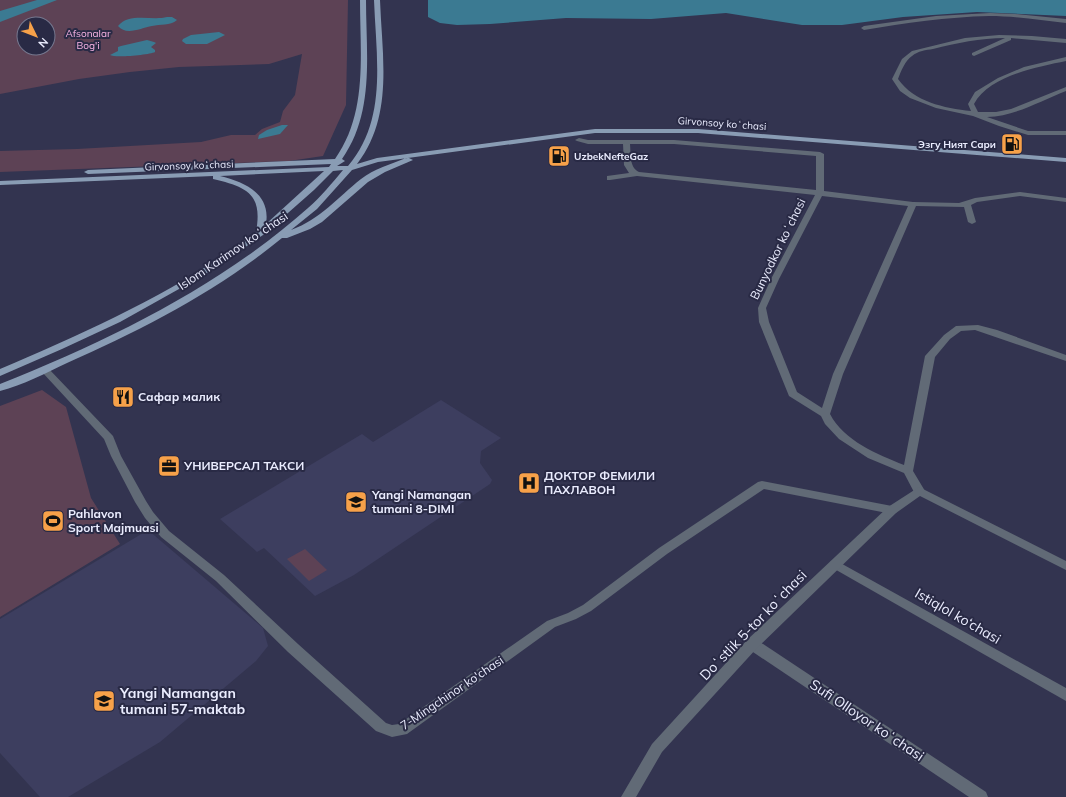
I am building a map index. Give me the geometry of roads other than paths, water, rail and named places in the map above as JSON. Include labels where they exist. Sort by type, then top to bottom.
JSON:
[{"type":"main road","name":"Islom Karimov koʻchasi","points":[[0,373],[135,312],[194,278],[260,233],[332,169],[343,153],[358,116],[362,90],[363,0]]},
{"type":"main road","name":"Islom Karimov koʻchasi","points":[[0,388],[45,370],[163,311],[227,272],[275,239],[312,209],[350,168],[363,151],[374,127],[379,103],[381,14],[377,0]]},
{"type":"main road","name":"Girvonsoy koʻchasi","points":[[0,176],[377,160],[595,132],[657,130],[775,137],[1066,160]]},
{"type":"main road","points":[[275,239],[307,227],[319,220],[365,180],[382,170],[430,153]]},
{"type":"main road","name":"Girvonsoy koʻchasi","points":[[0,183],[350,168],[377,160]]},
{"type":"main road","points":[[202,175],[236,183],[248,188],[257,195],[262,209],[260,233]]},
{"type":"street","points":[[864,28],[913,19],[970,15],[1008,15],[1066,20]]},
{"type":"street","points":[[974,54],[987,50],[996,43],[1016,36]]},
{"type":"street","points":[[1066,41],[1016,36],[978,37],[946,42],[916,51],[908,56],[899,68],[895,79],[904,91],[919,100],[943,108],[975,114],[1002,125],[1028,133],[1066,132]]},
{"type":"street","points":[[975,114],[971,104],[977,93],[1000,79],[1026,68],[1066,59]]},
{"type":"street","points":[[975,114],[1005,113],[1024,107],[1046,96],[1066,89]]},
{"type":"street","name":"Bunyodkor koʻchasi","points":[[579,140],[588,142],[674,142],[820,154],[820,193],[775,279],[762,308],[764,322],[793,394],[825,414],[829,422],[843,437],[872,456],[908,471]]},
{"type":"street","points":[[626,142],[628,165],[631,171],[637,174]]},
{"type":"street","name":"Bunyodkor koʻchasi","points":[[610,178],[637,174],[913,204],[959,206],[975,200],[1020,194],[1066,200]]},
{"type":"street","points":[[825,414],[838,374],[913,204]]},
{"type":"street","points":[[967,204],[972,222]]},
{"type":"street","points":[[1066,358],[994,332],[975,327],[959,328],[930,356],[908,471],[919,491],[1066,566]]},
{"type":"street","name":"7-Mingchinor ko'chasi","points":[[45,370],[109,438],[116,456],[141,502],[149,515],[165,534],[220,578],[293,648],[368,716],[382,727],[392,731],[402,730],[550,624],[572,616],[587,608],[662,551],[762,485],[892,510]]},
{"type":"street","name":"Doʻstlik 5-tor koʻchasi","points":[[628,797],[657,748],[752,644],[892,510],[919,491]]},
{"type":"street","name":"Istiqlol ko‘chasi","points":[[835,564],[1066,695]]},
{"type":"street","name":"Sufi Olloyor koʻchasi","points":[[752,644],[981,797]]},
{"type":"place","name":"Эзгу Ният Сари","points":[[1012,144]]},
{"type":"place","name":"UzbekNefteGaz","points":[[559,156]]},
{"type":"place","name":"Сафар малик","points":[[123,397]]},
{"type":"place","name":"УНИВЕРСАЛ ТАКСИ","points":[[169,466]]},
{"type":"place","name":"ДОКТОР ФЕМИЛИ ПАХЛАВОН","points":[[529,483]]},
{"type":"place","name":"Yangi Namangan tumani 8-DIMI","points":[[356,502]]},
{"type":"place","name":"Pahlavon Sport Majmuasi","points":[[53,521]]},
{"type":"place","name":"Yangi Namangan tumani 57-maktab","points":[[104,701]]},
{"type":"park label","name":"Afsonalar Bog'i","points":[[88,38]]}]
